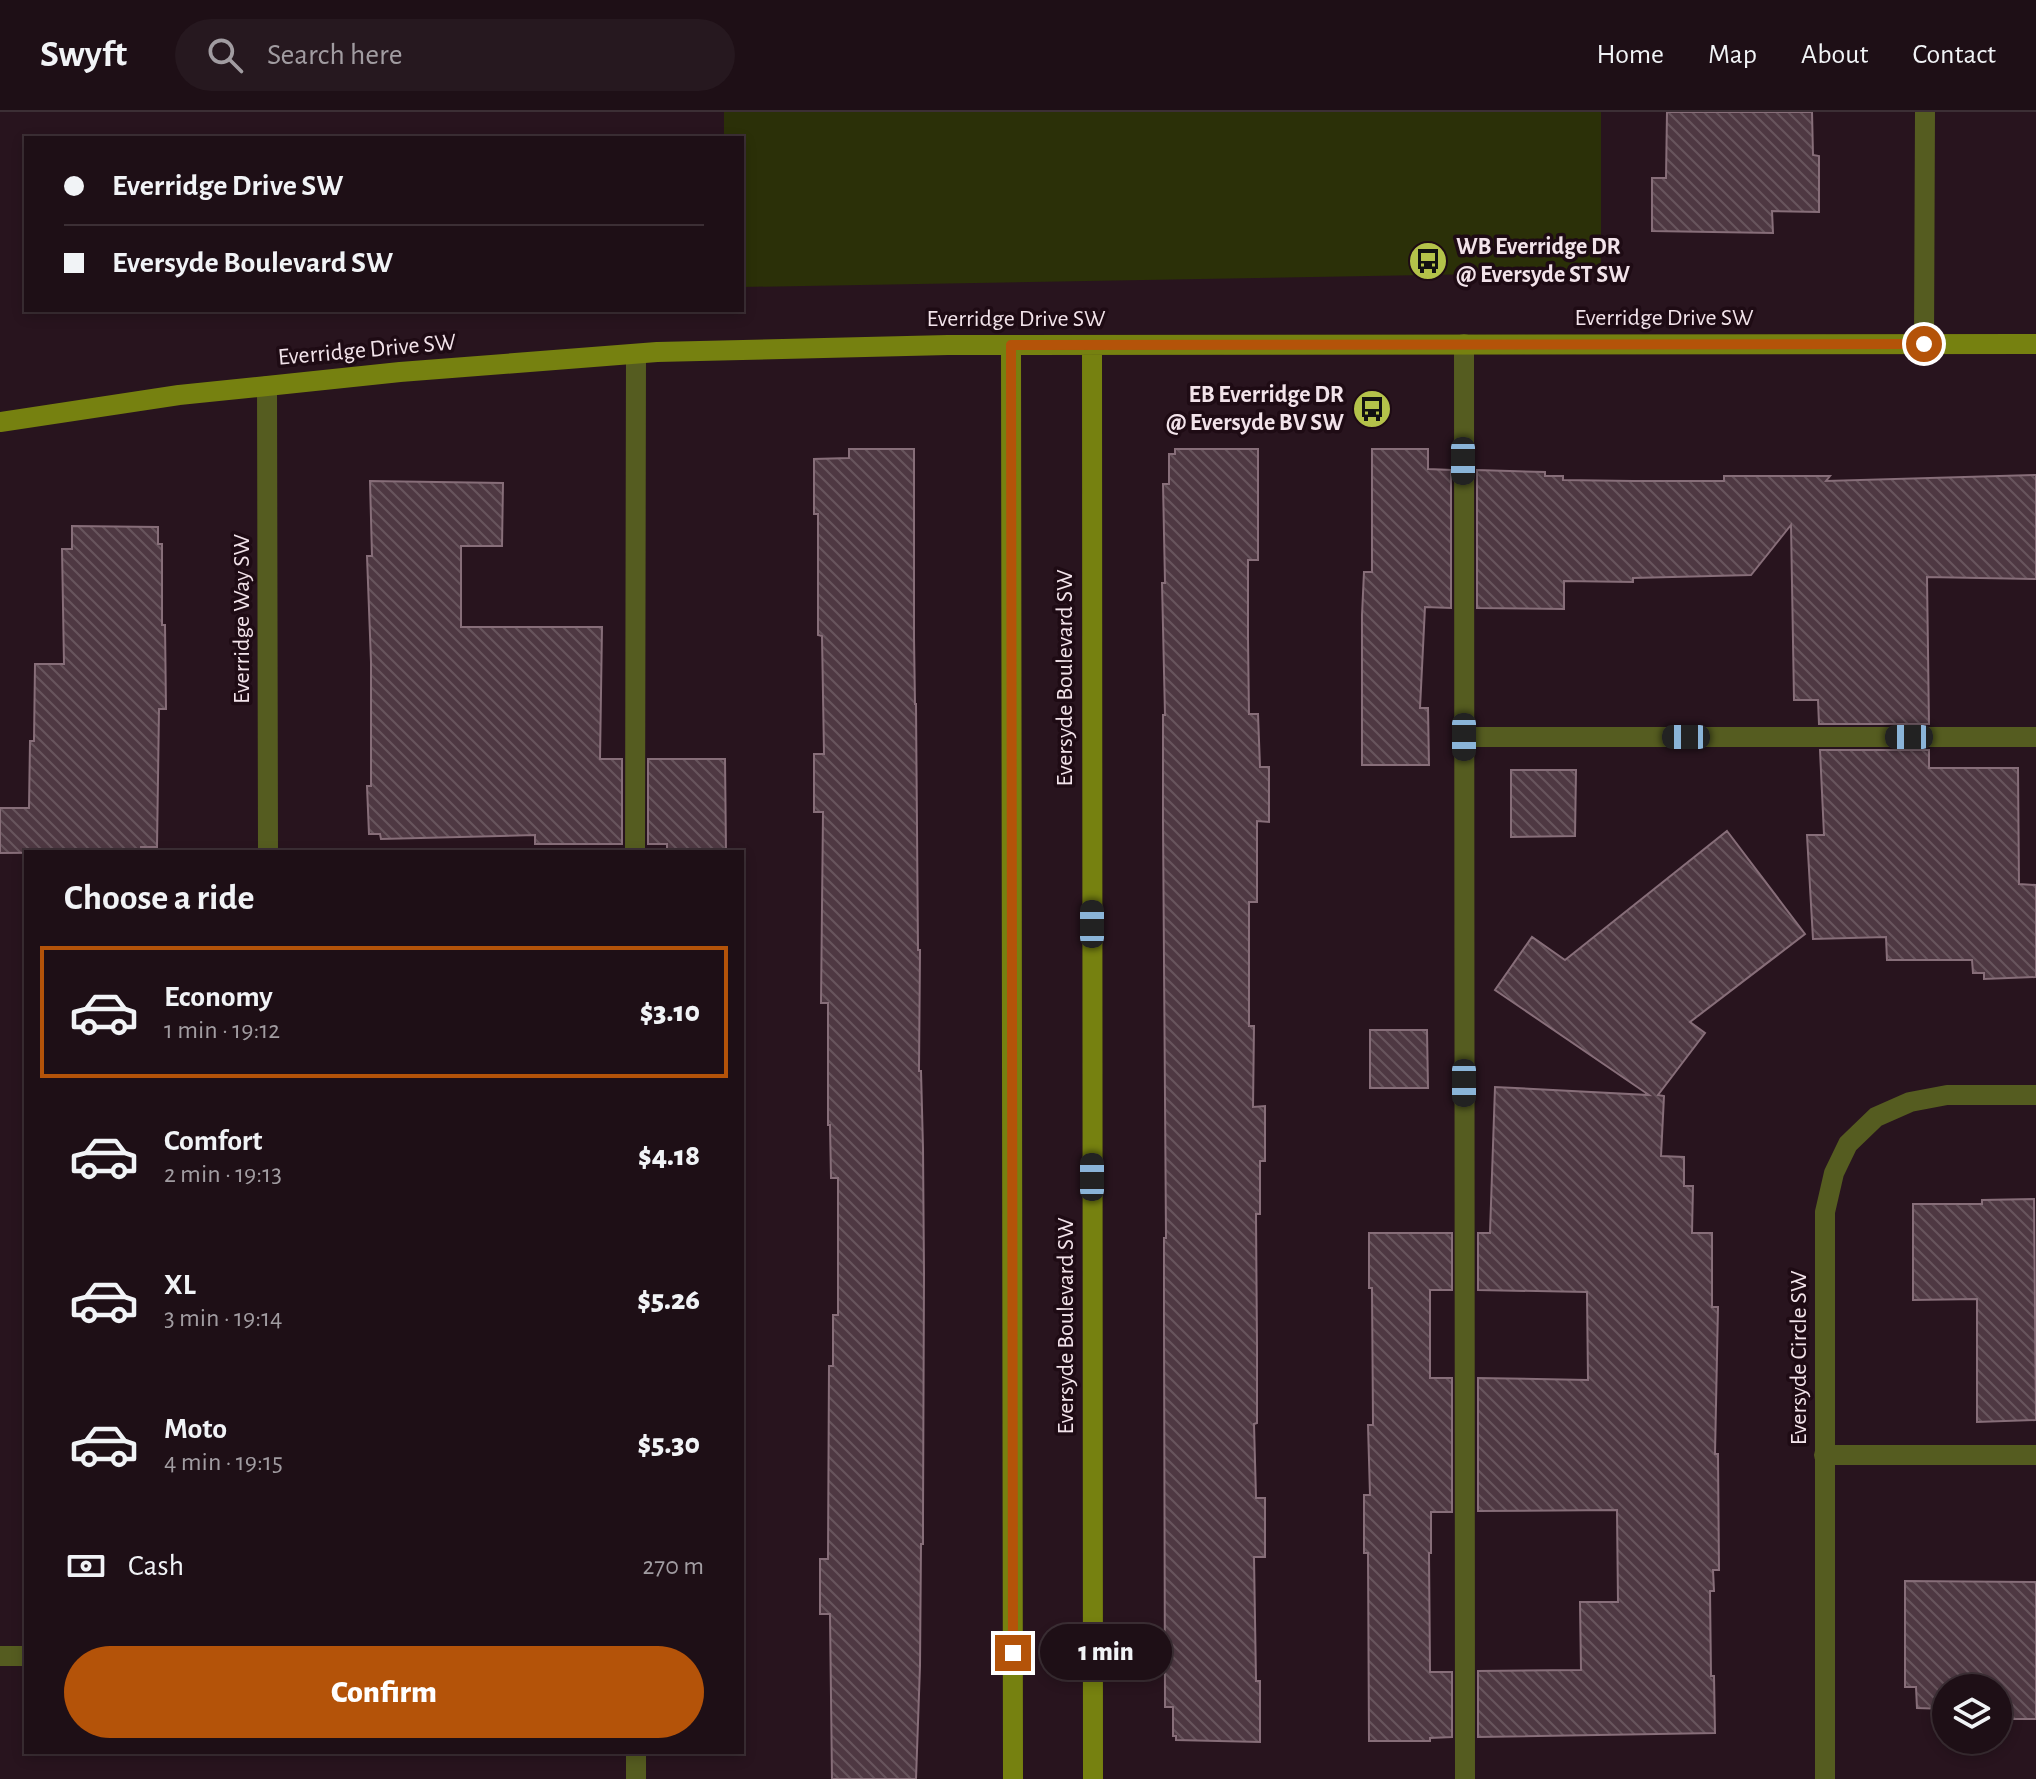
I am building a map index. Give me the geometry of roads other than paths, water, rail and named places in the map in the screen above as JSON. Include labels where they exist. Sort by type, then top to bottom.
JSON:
[{"type":"street","points":[[1924,344],[1925,112]]},
{"type":"street","points":[[1464,344],[1465,1779]]},
{"type":"street","name":"Everridge Drive SW","points":[[0,422],[179,395],[400,372],[636,354],[784,348],[2036,344]]},
{"type":"street","points":[[1011,345],[1013,1779]]},
{"type":"street","name":"Eversyde Boulevard SW","points":[[1092,345],[1093,1779]]},
{"type":"street","points":[[635,850],[636,354]]},
{"type":"street","name":"Everridge Way SW","points":[[267,386],[268,850]]},
{"type":"street","points":[[1464,737],[2036,737]]},
{"type":"street","name":"Eversyde Circle SW","points":[[1825,1779],[1825,1212],[1834,1173],[1848,1144],[1876,1117],[1910,1102],[1947,1095],[2036,1095]]},
{"type":"street","points":[[1824,1455],[2036,1455]]},
{"type":"street","points":[[0,1656],[24,1656]]},
{"type":"street","points":[[636,1754],[636,1779]]},
{"type":"place","name":"WB Everridge DR @ Eversyde ST SW","points":[[1428,261]]},
{"type":"place","name":"EB Everridge DR @ Eversyde BV SW","points":[[1372,409]]}]
